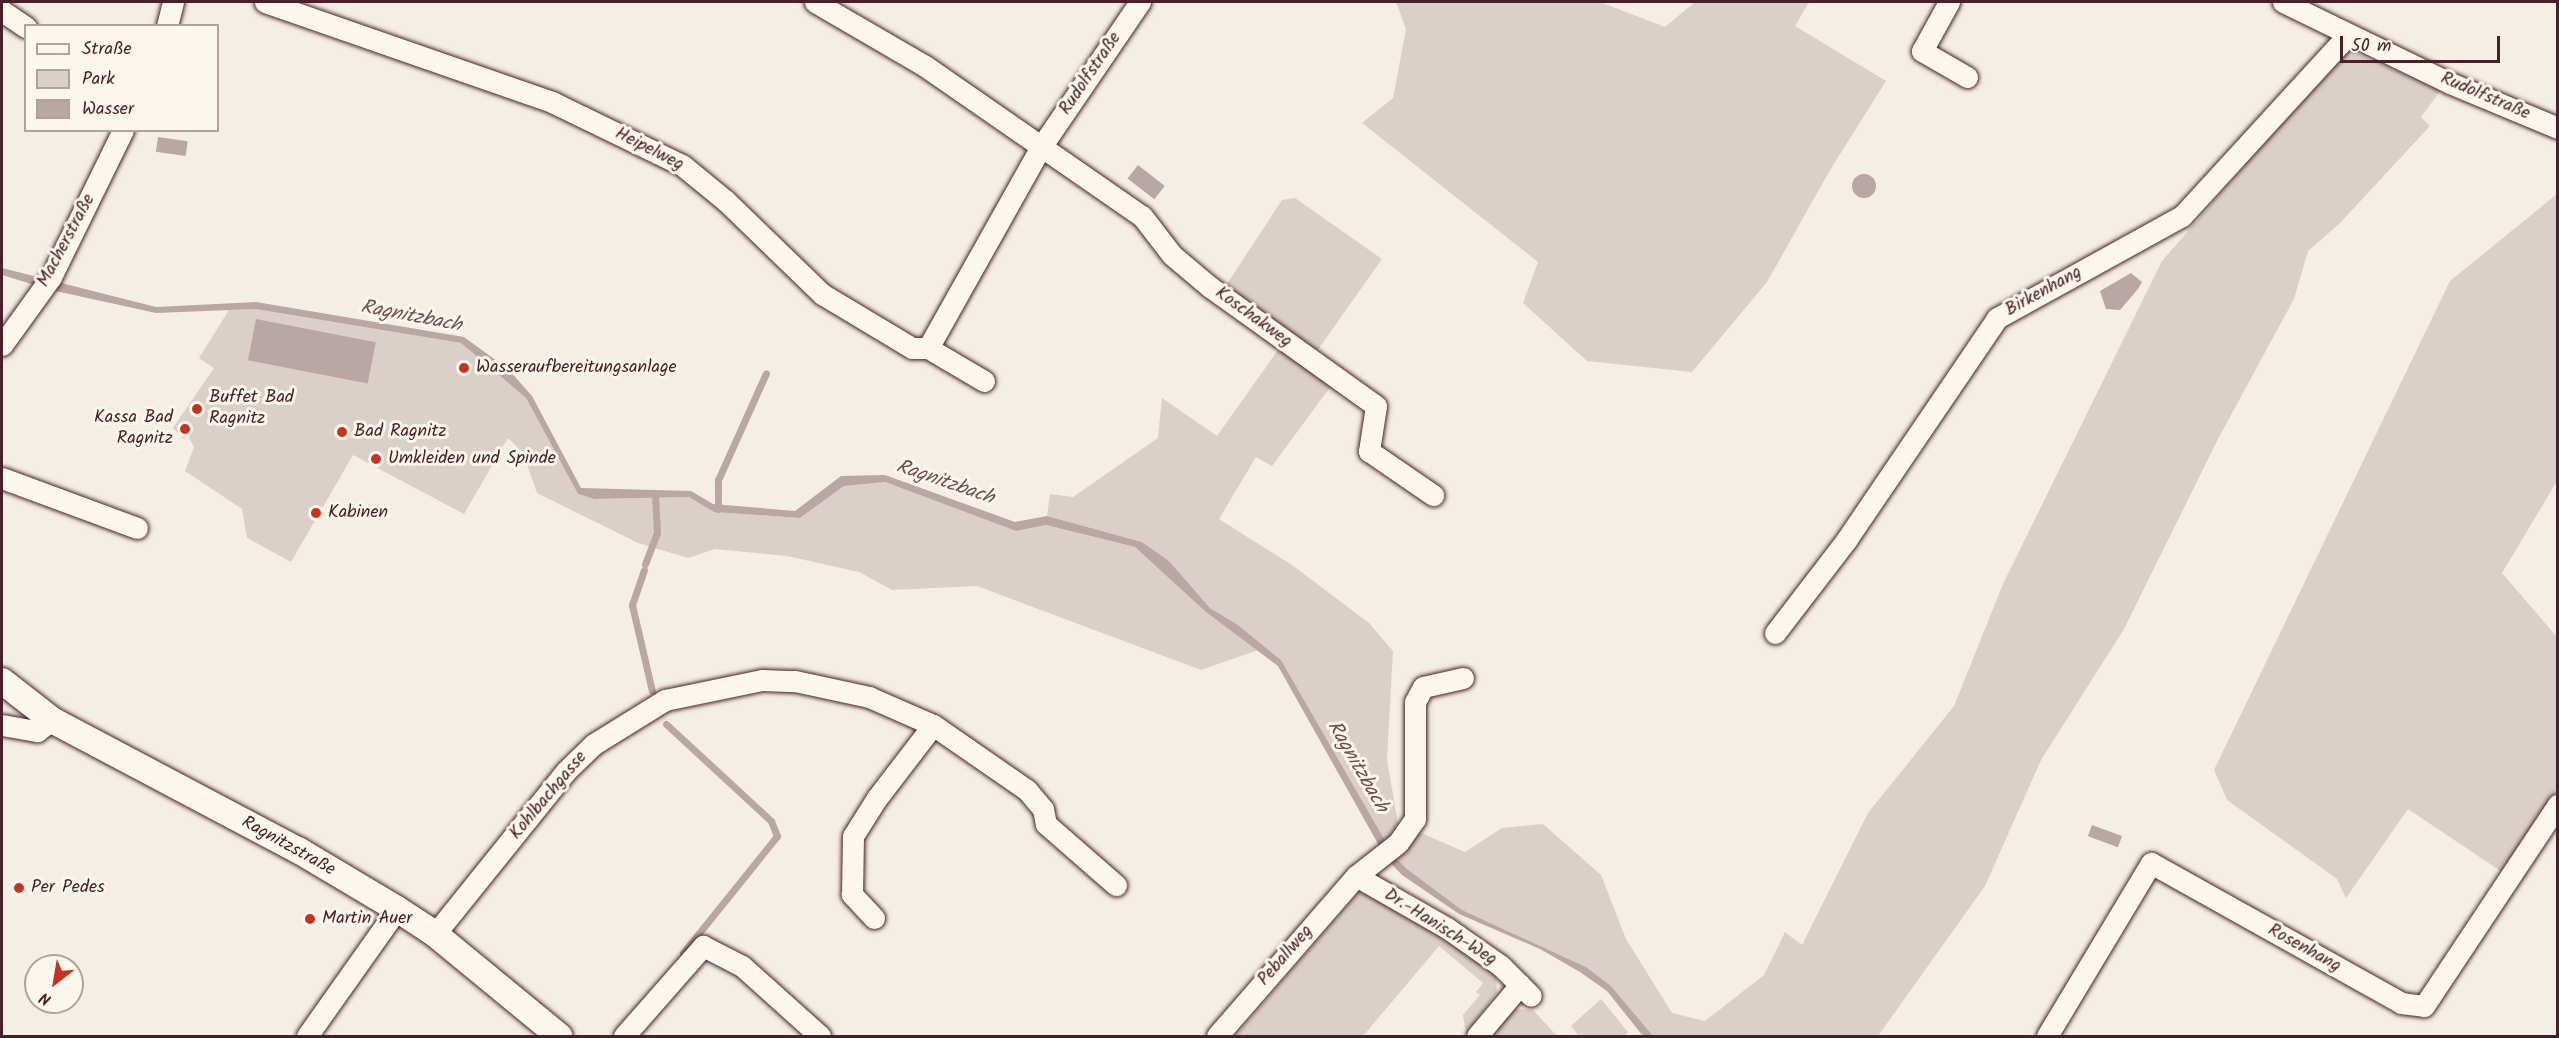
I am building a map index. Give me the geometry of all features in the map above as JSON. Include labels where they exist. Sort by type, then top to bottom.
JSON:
[{"type":"main road","name":"Ragnitzstraße","points":[[2,681],[52,720],[283,842],[397,909],[435,934],[559,1036]]},
{"type":"street","points":[[168,24],[173,2]]},
{"type":"street","name":"Heipelweg","points":[[265,2],[552,102],[682,165],[726,201],[822,294],[912,348],[928,348],[984,381]]},
{"type":"street","name":"Koschakweg","points":[[815,2],[925,66],[1142,216],[1172,255],[1210,287],[1376,406],[1369,451],[1433,495]]},
{"type":"street","name":"Rudolfstraße","points":[[1041,147],[1140,2]]},
{"type":"street","points":[[1949,2],[1922,51],[1967,77]]},
{"type":"street","name":"Rudolfstraße","points":[[2283,2],[2348,35],[2558,128]]},
{"type":"street","points":[[2,11],[24,26]]},
{"type":"street","name":"Birkenhang","points":[[1775,633],[1847,538],[1997,318],[2182,216],[2348,35]]},
{"type":"street","name":"Macherstraße","points":[[2,345],[51,277],[122,132]]},
{"type":"street","points":[[928,348],[1041,147]]},
{"type":"street","points":[[2,478],[137,528]]},
{"type":"street","name":"Peballweg","points":[[1217,1036],[1356,876],[1398,843],[1415,819],[1415,702],[1423,687],[1462,678]]},
{"type":"street","name":"Kohlbachgasse","points":[[435,934],[575,761],[615,727],[665,700],[736,683],[795,681],[869,697],[933,725],[1028,790],[1043,809],[1046,824],[1116,885]]},
{"type":"street","points":[[2,725],[37,731],[52,720]]},
{"type":"street","points":[[874,918],[852,894],[853,836],[877,798],[933,725]]},
{"type":"street","name":"Rosenhang","points":[[2047,1036],[2151,863],[2401,1003],[2424,1006],[2558,804]]},
{"type":"street","name":"Dr.-Hanisch-Weg","points":[[1356,876],[1447,928],[1501,966],[1526,990],[1477,1036]]},
{"type":"street","points":[[307,1036],[397,909]]},
{"type":"street","points":[[624,1036],[703,946],[742,966],[820,1036]]},
{"type":"green space","points":[[1396,2],[1600,2],[1665,27],[1695,2],[1809,2],[1795,26],[1886,81],[1830,170],[1767,282],[1692,372],[1587,361],[1523,303],[1538,262],[1362,123],[1393,98],[1406,29]]},
{"type":"green space","points":[[2346,49],[2441,90],[2421,117],[2430,126],[2340,223],[2308,251],[2294,299],[2218,439],[2124,629],[2041,760],[1985,886],[1878,1036],[1653,1036],[1611,986],[1586,967],[1462,910],[1407,869],[1394,856],[1281,660],[1238,625],[1210,608],[1169,561],[1142,542],[1047,516],[1050,494],[1073,497],[1158,438],[1162,398],[1217,436],[1290,333],[1225,287],[1282,200],[1295,198],[1382,259],[1305,368],[1331,386],[1272,466],[1256,457],[1219,519],[1292,565],[1369,623],[1393,651],[1387,760],[1398,823],[1465,852],[1502,828],[1543,824],[1601,875],[1626,939],[1672,1013],[1705,1021],[1764,975],[1785,932],[1802,945],[1868,813],[1954,706],[2003,584],[2162,261]]},
{"type":"green space","points":[[2557,194],[2557,481],[2502,573],[2557,637],[2557,790],[2502,872],[2408,809],[2346,898],[2337,879],[2227,800],[2214,770],[2450,281]]},
{"type":"green space","points":[[255,309],[461,343],[526,398],[578,494],[594,499],[689,497],[714,512],[800,518],[844,486],[885,482],[1016,531],[1046,525],[1135,547],[1258,650],[1201,670],[977,586],[892,590],[859,572],[787,556],[715,549],[688,558],[638,543],[537,493],[523,453],[508,438],[464,514],[353,455],[291,562],[247,538],[242,509],[185,471],[194,447],[188,436],[184,439],[173,428],[214,368],[199,358],[229,310]]},
{"type":"green space","points":[[1359,892],[1442,930],[1496,972],[1497,992],[1466,1034],[1463,1015],[1480,995],[1476,992],[1483,983],[1439,946],[1363,1036],[1235,1036]]},
{"type":"green space","points":[[1601,999],[1628,1032],[1623,1036],[1579,1036],[1571,1026]]},
{"type":"green space","points":[[1515,1009],[1533,1010],[1557,1036],[1490,1036]]},
{"type":"water","points":[[158,137],[188,141],[186,156],[156,152]]},
{"type":"water","points":[[1138,165],[1165,186],[1154,199],[1128,178]]},
{"type":"water","points":[[1864,174],[1869,175],[1875,181],[1875,191],[1869,197],[1864,198],[1859,197],[1853,191],[1852,186],[1853,181],[1859,175]]},
{"type":"water","name":"Ragnitzbach","points":[[2,268],[156,307],[256,302],[464,337],[508,369],[532,396],[581,488],[691,491],[713,504],[795,511],[841,476],[885,475],[1015,522],[1047,516],[1142,542],[1169,561],[1210,608],[1238,625],[1281,660],[1394,856],[1407,869],[1462,910],[1586,967],[1611,986],[1653,1036],[1643,1036],[1607,991],[1580,972],[1540,949],[1459,914],[1402,875],[1386,858],[1278,666],[1206,612],[1135,547],[1046,525],[1016,531],[885,482],[844,486],[800,518],[714,512],[689,497],[594,499],[578,494],[526,398],[461,343],[255,309],[156,313],[51,290],[2,275]]},
{"type":"water","points":[[2131,273],[2142,282],[2138,289],[2120,310],[2106,309],[2100,291]]},
{"type":"water","points":[[256,319],[376,342],[368,384],[248,360]]},
{"type":"water","points":[[2092,825],[2122,836],[2118,847],[2088,836]]},
{"type":"waterway","points":[[718,509],[718,480],[766,373]]},
{"type":"waterway","points":[[645,564],[657,533],[655,494]]},
{"type":"waterway","points":[[644,570],[632,605],[652,691]]},
{"type":"waterway","points":[[666,724],[771,821],[777,836],[683,953]]},
{"type":"place","name":"Wasseraufbereitungsanlage","points":[[464,368]]},
{"type":"place","name":"Buffet Bad Ragnitz","points":[[197,409]]},
{"type":"place","name":"Kassa Bad Ragnitz","points":[[185,429]]},
{"type":"place","name":"Bad Ragnitz","points":[[342,432]]},
{"type":"place","name":"Umkleiden und Spinde","points":[[376,459]]},
{"type":"place","name":"Kabinen","points":[[316,513]]},
{"type":"place","name":"Per Pedes","points":[[19,888]]},
{"type":"place","name":"Martin Auer","points":[[310,919]]}]
